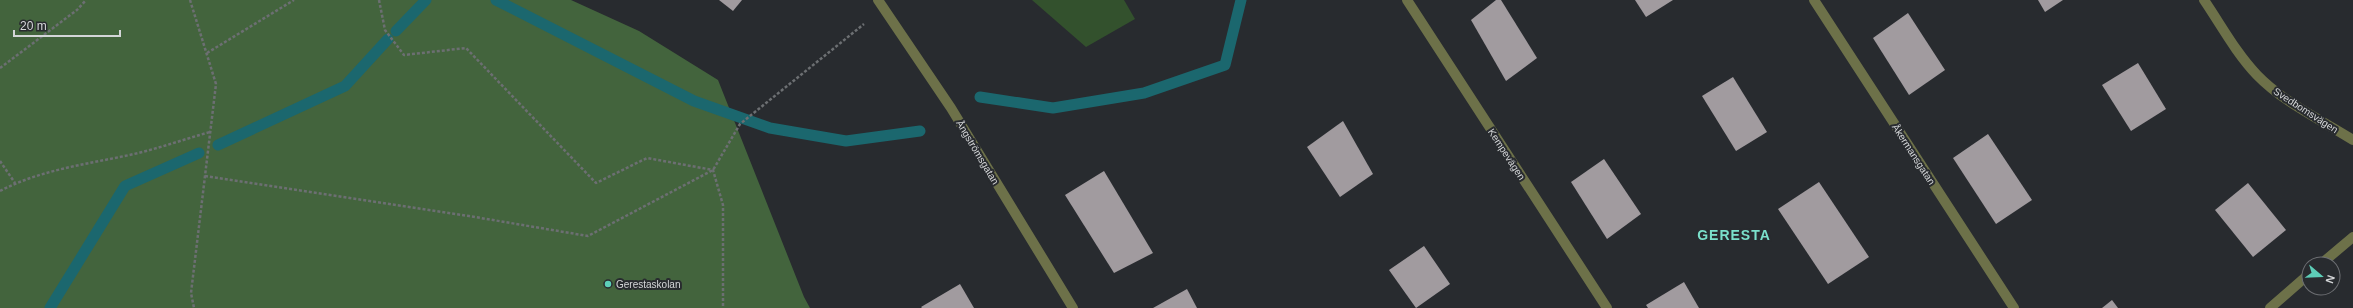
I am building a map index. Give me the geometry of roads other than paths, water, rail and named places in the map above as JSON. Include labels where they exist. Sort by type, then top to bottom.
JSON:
[{"type":"street","name":"Kempevägen","points":[[1407,0],[1607,308]]},
{"type":"street","name":"Åkermansgatan","points":[[1814,0],[2014,308]]},
{"type":"street","name":"Svedbomsvägen","points":[[2204,0],[2240,55],[2257,75],[2278,94],[2353,140]]},
{"type":"street","name":"Ångströmsgatan","points":[[881,4],[951,108],[1073,308]]},
{"type":"street","points":[[2330,256],[2353,237]]},
{"type":"street","points":[[2270,308],[2301,281]]},
{"type":"waterway","points":[[396,31],[426,0]]},
{"type":"waterway","points":[[496,0],[694,101],[770,128],[846,141],[920,131]]},
{"type":"waterway","points":[[980,97],[1053,108],[1144,93],[1225,65],[1241,0]]},
{"type":"waterway","points":[[218,145],[345,86],[388,39]]},
{"type":"waterway","points":[[50,308],[125,186],[199,153]]},
{"type":"place","name":"Gerestaskolan","points":[[608,284]]},
{"type":"district","name":"GERESTA","points":[[1734,235]]}]
